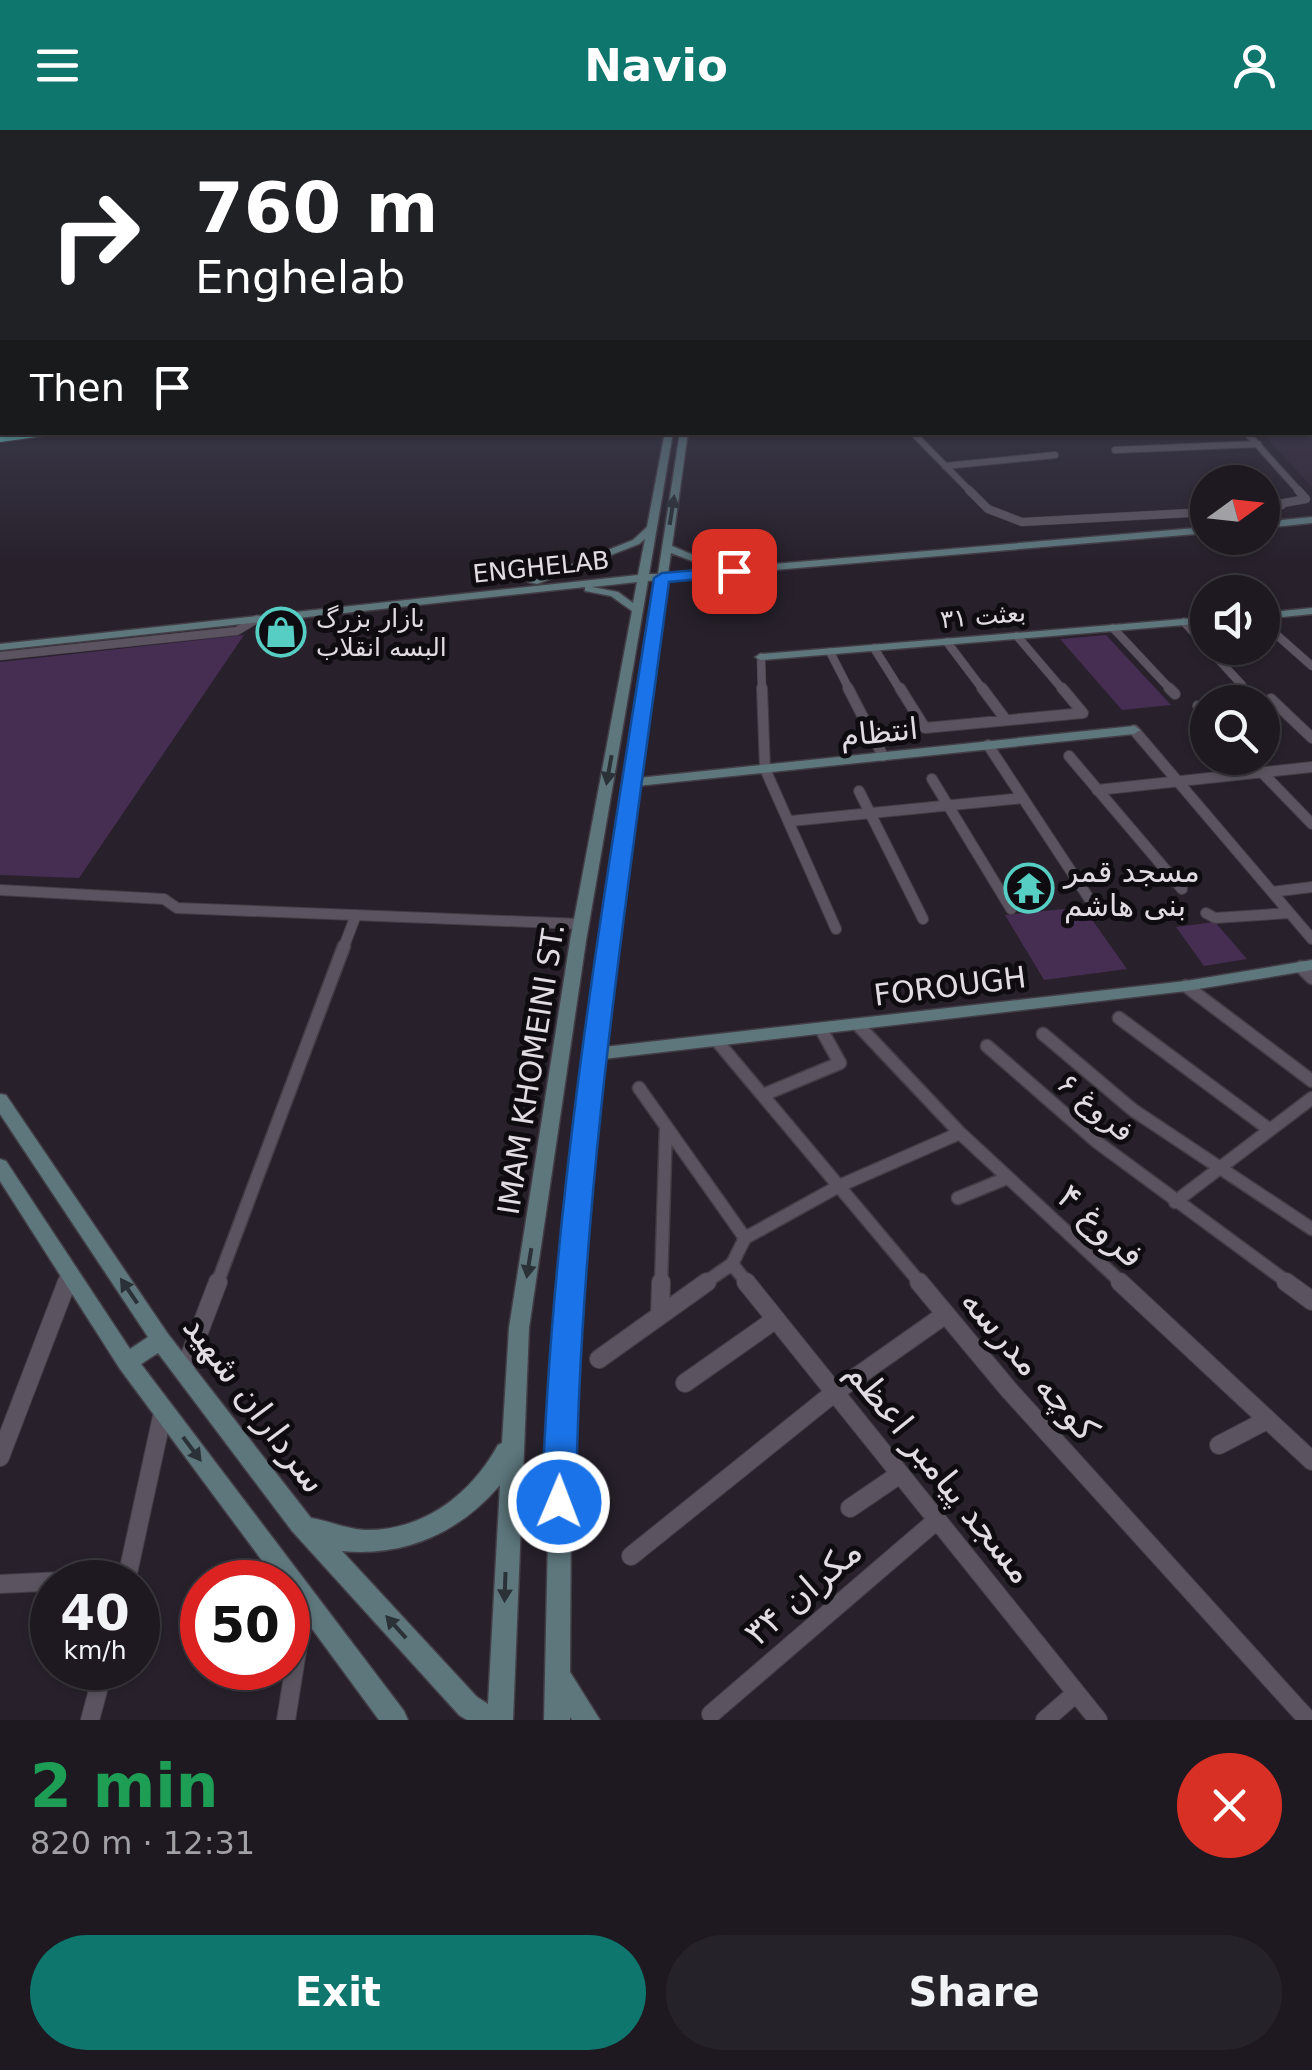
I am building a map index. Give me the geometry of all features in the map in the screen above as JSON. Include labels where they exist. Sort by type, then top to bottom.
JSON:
[{"type":"highway","points":[[0,439],[39,435]]},
{"type":"main road","name":"IMAM KHOMEINI ST.","points":[[500,1720],[511,1423],[519,1328],[580,932],[668,435]]},
{"type":"main road","name":"IMAM KHOMEINI ST.","points":[[557,1720],[562,1354],[592,1054],[684,435]]},
{"type":"main road","points":[[1280,515],[1312,512]]},
{"type":"main road","points":[[1280,523],[1312,520]]},
{"type":"main road","name":"ENGHELAB","points":[[0,638],[534,582],[1057,539],[1190,523]]},
{"type":"main road","points":[[534,582],[636,542],[652,528]]},
{"type":"main road","name":"ENGHELAB","points":[[696,570],[712,565],[1057,539]]},
{"type":"main road","points":[[667,548],[712,565]]},
{"type":"main road","name":"ENGHELAB","points":[[0,647],[565,587],[643,574]]},
{"type":"main road","points":[[565,587],[614,594],[637,610]]},
{"type":"main road","points":[[1280,616],[1312,612]]},
{"type":"main road","name":"بعثت ۳۱","points":[[762,658],[1190,622]]},
{"type":"main road","name":"انتظام","points":[[630,783],[1134,730]]},
{"type":"main road","points":[[580,932],[607,943]]},
{"type":"main road","name":"FOROUGH","points":[[592,1054],[1308,970]]},
{"type":"main road","name":"سرداران شهید","points":[[0,1100],[161,1340],[300,1522],[476,1715]]},
{"type":"main road","points":[[0,1166],[127,1362],[277,1560]]},
{"type":"main road","points":[[127,1362],[161,1340]]},
{"type":"main road","points":[[300,1522],[334,1540],[402,1536],[434,1525],[482,1492],[506,1454],[511,1423]]},
{"type":"main road","points":[[310,1603],[395,1720]]},
{"type":"main road","points":[[556,1673],[587,1720]]},
{"type":"street","points":[[915,435],[988,509],[1022,522],[1190,513]]},
{"type":"street","points":[[1249,435],[1305,496],[1302,501],[1282,505]]},
{"type":"street","points":[[1116,450],[1201,442],[1258,444]]},
{"type":"street","points":[[945,466],[1055,455]]},
{"type":"street","points":[[0,656],[237,631],[258,619]]},
{"type":"street","points":[[1184,622],[1242,685]]},
{"type":"street","points":[[1113,628],[1175,694]]},
{"type":"street","points":[[874,648],[925,728],[1083,713],[1018,636]]},
{"type":"street","points":[[1280,636],[1312,666]]},
{"type":"street","points":[[947,642],[1006,720]]},
{"type":"street","points":[[830,652],[883,756]]},
{"type":"street","points":[[762,658],[765,769],[836,929]]},
{"type":"street","points":[[1280,708],[1312,738]]},
{"type":"street","points":[[1134,730],[1312,939]]},
{"type":"street","points":[[988,746],[1090,900]]},
{"type":"street","points":[[1068,756],[1182,890]]},
{"type":"street","points":[[1280,770],[1312,767]]},
{"type":"street","points":[[1098,790],[1230,775]]},
{"type":"street","points":[[1265,775],[1312,824]]},
{"type":"street","points":[[932,779],[1011,909]]},
{"type":"street","points":[[860,791],[923,919]]},
{"type":"street","points":[[790,821],[1023,798]]},
{"type":"street","points":[[1272,892],[1312,887]]},
{"type":"street","points":[[0,890],[164,899],[177,908],[356,915],[580,932]]},
{"type":"street","points":[[1206,912],[1215,918],[1290,913]]},
{"type":"street","points":[[184,1371],[356,915]]},
{"type":"street","points":[[1186,986],[1312,1080]]},
{"type":"street","points":[[1119,1018],[1270,1130]]},
{"type":"street","name":"فروغ ۴","points":[[858,1025],[960,1133],[1312,1461]]},
{"type":"street","points":[[762,1095],[840,1063],[822,1029]]},
{"type":"street","points":[[1043,1034],[1133,1110],[1312,1229]]},
{"type":"street","name":"کوچه مدرسه","points":[[717,1040],[946,1314],[1308,1720]]},
{"type":"street","name":"فروغ ۶","points":[[986,1046],[1175,1202],[1312,1301]]},
{"type":"street","points":[[639,1088],[745,1238]]},
{"type":"street","points":[[1175,1202],[1312,1098]]},
{"type":"street","points":[[660,1315],[666,1126]]},
{"type":"street","points":[[598,1359],[732,1264],[745,1238],[839,1186],[960,1133]]},
{"type":"street","points":[[958,1198],[1007,1178]]},
{"type":"street","name":"مسجد پیامبر اعظم","points":[[732,1264],[1098,1720]]},
{"type":"street","points":[[0,1458],[70,1272]]},
{"type":"street","points":[[631,1556],[834,1392],[946,1314]]},
{"type":"street","points":[[685,1383],[776,1319]]},
{"type":"street","points":[[131,1560],[163,1412]]},
{"type":"street","points":[[1219,1445],[1267,1420]]},
{"type":"street","points":[[850,1508],[900,1474]]},
{"type":"street","name":"مکران ۳۴","points":[[711,1714],[937,1520]]},
{"type":"street","points":[[0,1584],[30,1583]]},
{"type":"street","points":[[90,1720],[98,1690]]},
{"type":"street","points":[[286,1720],[291,1690]]},
{"type":"street","points":[[1045,1720],[1076,1693]]},
{"type":"shaded area","points":[[1264,435],[1312,435],[1312,487]]},
{"type":"shaded area","points":[[244,635],[79,878],[0,875],[0,662]]},
{"type":"shaded area","points":[[1106,635],[1171,705],[1122,710],[1060,639]]},
{"type":"shaded area","points":[[1083,907],[1127,969],[1044,980],[1005,915]]},
{"type":"shaded area","points":[[1215,922],[1247,959],[1204,966],[1176,927]]},
{"type":"place","name":"بازار بزرگ البسه انقلاب","points":[[281,632]]},
{"type":"place","name":"مسجد قمر بنی هاشم","points":[[1029,888]]},
{"type":"route","points":[[559,1502],[562,1354],[592,1054],[662,578],[734,571]]}]
